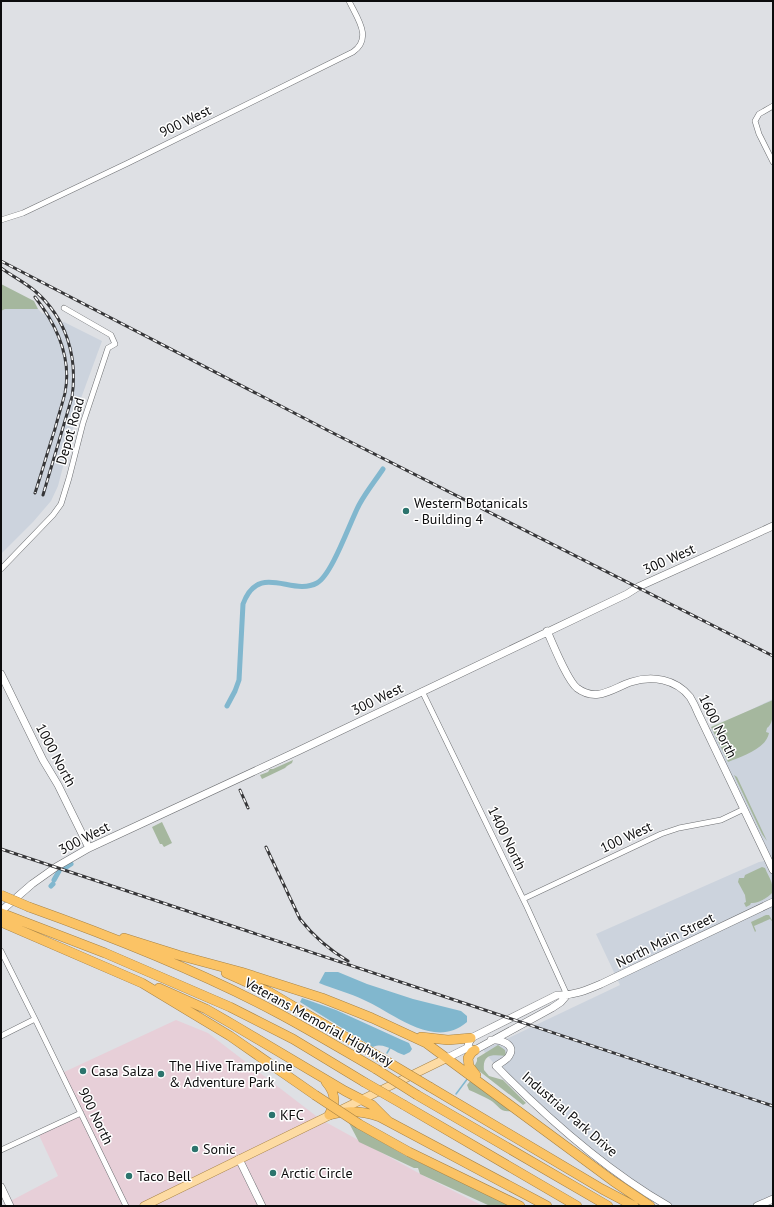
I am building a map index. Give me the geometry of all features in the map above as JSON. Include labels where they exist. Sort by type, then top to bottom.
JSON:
[{"type":"highway","name":"Veterans Memorial Highway","points":[[1,895],[28,907],[97,931],[189,970],[277,1012],[608,1206]]},
{"type":"highway","name":"Veterans Memorial Highway","points":[[1,912],[105,953],[230,1007],[293,1039],[404,1106],[577,1206]]},
{"type":"highway","points":[[3,923],[142,983],[230,1036],[359,1124],[409,1152],[520,1206]]},
{"type":"highway","points":[[97,931],[137,941],[174,954],[236,977],[269,992],[602,1189],[634,1206]]},
{"type":"highway","points":[[174,954],[241,972],[322,998],[372,1018],[431,1045],[650,1206]]},
{"type":"highway","points":[[142,983],[162,989],[206,1009],[372,1105],[388,1121]]},
{"type":"highway","points":[[408,1034],[426,1038],[448,1040],[471,1038]]},
{"type":"highway","points":[[471,1049],[472,1052],[468,1058],[469,1066],[490,1089]]},
{"type":"highway","points":[[320,1076],[328,1084],[334,1095],[334,1105],[329,1114]]},
{"type":"highway","points":[[329,1114],[347,1112],[363,1112],[373,1114],[547,1206]]},
{"type":"main road","name":"North Main Street","points":[[144,1206],[329,1114],[447,1058]]},
{"type":"street","name":"900 West","points":[[1,220],[14,216],[128,163],[357,49],[363,42],[363,31],[349,1]]},
{"type":"street","points":[[773,106],[760,113],[756,118],[755,124],[773,162]]},
{"type":"street","name":"Depot Road","points":[[1,569],[53,515],[61,504],[68,484],[83,423],[105,355],[108,348],[115,344],[110,335],[64,308]]},
{"type":"street","name":"300 West","points":[[1,912],[32,884],[56,867],[89,848],[627,594],[638,587],[773,526]]},
{"type":"street","name":"1600 North","points":[[547,631],[571,681],[578,688],[600,695],[632,682],[646,679],[662,679],[678,685],[690,697],[773,870]]},
{"type":"street","name":"1000 North","points":[[1,674],[42,760],[58,785],[89,848]]},
{"type":"street","name":"1400 North","points":[[422,691],[523,899],[567,995]]},
{"type":"street","name":"100 West","points":[[523,899],[661,834],[678,828],[721,820],[744,809]]},
{"type":"street","name":"North Main Street","points":[[471,1038],[557,995],[578,993],[601,984],[773,902]]},
{"type":"street","name":"900 North","points":[[1,951],[126,1206]]},
{"type":"street","name":"North Main Street","points":[[447,1058],[491,1040],[561,1002],[567,995]]},
{"type":"street","points":[[1,1036],[35,1019]]},
{"type":"street","points":[[471,1038],[471,1049]]},
{"type":"street","name":"Industrial Park Drive","points":[[491,1040],[504,1041],[508,1044],[510,1049],[509,1056],[496,1066],[538,1108],[583,1147],[668,1206]]},
{"type":"street","points":[[1,1150],[81,1113]]},
{"type":"street","points":[[239,1159],[262,1206]]},
{"type":"street","points":[[1,1186],[10,1206]]},
{"type":"street","points":[[758,1206],[773,1199]]},
{"type":"shaded area","points":[[5,309],[38,309],[43,314],[48,310],[58,324],[64,322],[102,341],[80,401],[58,486],[51,501],[33,522],[1,554],[1,311]]},
{"type":"shaded area","points":[[773,699],[773,1203],[766,1206],[669,1206],[609,1166],[496,1066],[483,1050],[620,985],[596,934],[759,862],[771,860],[709,730]]},
{"type":"shaded area","points":[[176,1020],[208,1033],[320,1119],[424,1176],[483,1206],[1,1206],[58,1176],[38,1133],[81,1113],[62,1073]]},
{"type":"green space","points":[[1,284],[34,301],[38,309],[5,309],[1,311]]},
{"type":"green space","points":[[773,700],[773,716],[771,723],[767,728],[766,732],[769,733],[767,739],[753,751],[728,762],[711,727]]},
{"type":"green space","points":[[293,760],[292,763],[285,768],[262,779],[260,775],[268,772],[270,769]]},
{"type":"green space","points":[[734,775],[737,777],[767,841],[762,834]]},
{"type":"green space","points":[[162,822],[172,843],[164,847],[160,844],[152,827]]},
{"type":"green space","points":[[762,867],[765,868],[772,884],[773,892],[762,900],[756,903],[751,903],[746,907],[744,903],[746,902],[745,895],[738,882],[739,878],[744,878],[745,875]]},
{"type":"green space","points":[[769,915],[773,922],[770,919],[754,926],[755,932],[751,922]]},
{"type":"green space","points":[[498,1045],[505,1050],[506,1056],[494,1055],[487,1057],[484,1064],[484,1070],[489,1076],[503,1080],[526,1103],[523,1105],[474,1067],[477,1058]]},
{"type":"green space","points":[[471,1080],[512,1111],[504,1111],[490,1100],[469,1090],[467,1085]]},
{"type":"green space","points":[[349,1123],[406,1156],[512,1206],[490,1206],[420,1174],[418,1168],[414,1168],[359,1142]]},
{"type":"water","points":[[325,972],[338,972],[367,984],[413,999],[461,1011],[467,1016],[467,1022],[455,1030],[442,1032],[429,1031],[415,1027],[359,998],[319,983]]},
{"type":"water","points":[[302,998],[336,1010],[409,1043],[412,1049],[404,1055],[385,1047],[373,1047],[300,1002]]},
{"type":"waterway","points":[[227,706],[239,680],[243,604],[250,591],[258,585],[267,582],[307,586],[317,583],[323,578],[335,559],[359,505],[383,469]]},
{"type":"waterway","points":[[65,868],[71,864]]},
{"type":"waterway","points":[[54,880],[59,871]]},
{"type":"waterway","points":[[387,1053],[390,1048]]},
{"type":"waterway","points":[[456,1094],[468,1078]]},
{"type":"railway","points":[[1,261],[327,430],[773,656]]},
{"type":"railway","points":[[1,268],[35,291],[46,302],[55,313],[62,326],[71,353],[73,367],[72,397],[43,495]]},
{"type":"railway","points":[[35,297],[43,307],[56,330],[64,354],[67,380],[63,402],[35,493]]},
{"type":"railway","points":[[240,790],[248,808]]},
{"type":"railway","points":[[266,847],[300,919],[322,942],[348,961]]},
{"type":"railway","points":[[1,849],[773,1106]]},
{"type":"place","name":"Western Botanicals - Building 4","points":[[406,511]]},
{"type":"place","name":"Casa Salza","points":[[83,1071]]},
{"type":"place","name":"The Hive Trampoline & Adventure Park","points":[[161,1074]]},
{"type":"place","name":"KFC","points":[[272,1115]]},
{"type":"place","name":"Sonic","points":[[195,1149]]},
{"type":"place","name":"Arctic Circle","points":[[273,1173]]},
{"type":"place","name":"Taco Bell","points":[[129,1176]]}]
